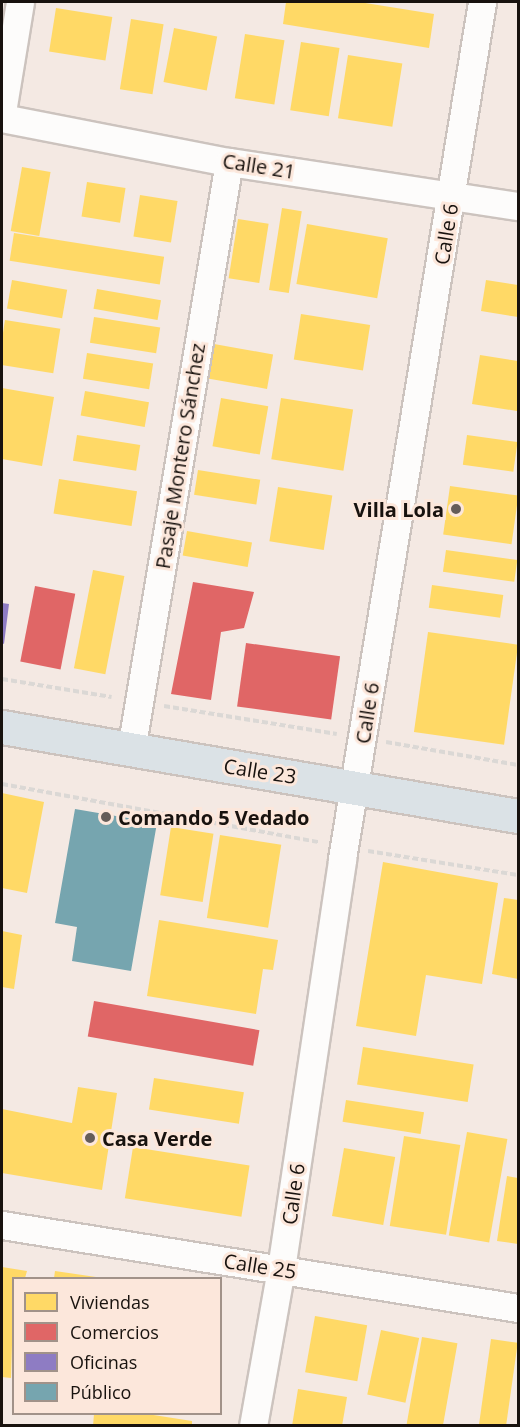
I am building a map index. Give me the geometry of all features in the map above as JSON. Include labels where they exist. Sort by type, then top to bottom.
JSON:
[{"type":"main road","name":"Calle 23","points":[[2,727],[519,816]]},
{"type":"street","points":[[2,112],[20,2]]},
{"type":"street","name":"Calle 6","points":[[253,1425],[281,1269],[344,847],[482,2]]},
{"type":"street","name":"Calle 21","points":[[2,118],[228,162],[519,206]]},
{"type":"street","name":"Pasaje Montero Sánchez","points":[[131,750],[228,162]]},
{"type":"street","name":"Calle 25","points":[[2,1225],[519,1308]]},
{"type":"path","points":[[2,679],[519,765]]},
{"type":"path","points":[[2,784],[344,847],[519,875]]},
{"type":"building: Viviendas","points":[[286,2],[359,2],[434,14],[429,48],[283,24]]},
{"type":"building: Viviendas","points":[[56,8],[112,17],[105,60],[49,51]]},
{"type":"building: Viviendas","points":[[131,19],[164,24],[152,94],[120,89]]},
{"type":"building: Viviendas","points":[[174,28],[217,36],[207,90],[164,82]]},
{"type":"building: Viviendas","points":[[245,34],[285,40],[274,104],[235,98]]},
{"type":"building: Viviendas","points":[[301,42],[340,48],[329,116],[290,110]]},
{"type":"building: Viviendas","points":[[348,55],[402,64],[392,127],[338,118]]},
{"type":"building: Viviendas","points":[[22,167],[51,172],[39,236],[11,231]]},
{"type":"building: Viviendas","points":[[87,182],[126,188],[120,223],[82,217]]},
{"type":"building: Viviendas","points":[[140,195],[178,201],[171,242],[133,236]]},
{"type":"building: Viviendas","points":[[282,208],[302,211],[289,293],[269,290]]},
{"type":"building: Viviendas","points":[[238,219],[269,224],[259,283],[229,278]]},
{"type":"building: Viviendas","points":[[307,224],[388,238],[377,298],[296,284]]},
{"type":"building: Viviendas","points":[[14,233],[164,257],[160,284],[10,261]]},
{"type":"building: Viviendas","points":[[12,280],[67,290],[62,318],[7,309]]},
{"type":"building: Viviendas","points":[[486,280],[518,285],[518,317],[481,311]]},
{"type":"building: Viviendas","points":[[97,289],[161,300],[158,320],[94,309]]},
{"type":"building: Viviendas","points":[[301,314],[370,325],[363,370],[294,359]]},
{"type":"building: Viviendas","points":[[94,317],[160,327],[156,353],[90,343]]},
{"type":"building: Viviendas","points":[[5,320],[60,329],[53,373],[2,365]]},
{"type":"building: Viviendas","points":[[214,344],[273,354],[267,389],[208,378]]},
{"type":"building: Viviendas","points":[[87,353],[153,363],[149,389],[83,379]]},
{"type":"building: Viviendas","points":[[480,355],[518,361],[517,411],[472,404]]},
{"type":"building: Viviendas","points":[[2,388],[54,397],[42,466],[2,459]]},
{"type":"building: Viviendas","points":[[85,391],[149,402],[145,427],[81,416]]},
{"type":"building: Viviendas","points":[[221,398],[268,406],[260,455],[212,446]]},
{"type":"building: Viviendas","points":[[281,398],[353,409],[343,471],[271,459]]},
{"type":"building: Viviendas","points":[[77,435],[140,445],[136,471],[73,461]]},
{"type":"building: Viviendas","points":[[467,435],[518,442],[513,472],[463,465]]},
{"type":"building: Viviendas","points":[[198,470],[260,480],[256,505],[194,495]]},
{"type":"building: Viviendas","points":[[59,479],[137,491],[132,526],[54,514]]},
{"type":"building: Viviendas","points":[[450,486],[518,496],[512,544],[443,535]]},
{"type":"building: Viviendas","points":[[278,487],[332,496],[324,550],[269,541]]},
{"type":"building: Viviendas","points":[[187,531],[252,542],[248,567],[183,556]]},
{"type":"building: Viviendas","points":[[446,550],[517,560],[514,582],[443,572]]},
{"type":"building: Viviendas","points":[[93,570],[124,576],[105,674],[74,668]]},
{"type":"building: Viviendas","points":[[432,585],[503,595],[500,618],[429,608]]},
{"type":"building: Viviendas","points":[[428,632],[518,645],[504,745],[414,732]]},
{"type":"building: Viviendas","points":[[2,793],[44,802],[27,893],[2,888]]},
{"type":"building: Viviendas","points":[[171,827],[213,834],[203,902],[160,895]]},
{"type":"building: Viviendas","points":[[220,835],[281,845],[268,928],[207,918]]},
{"type":"building: Viviendas","points":[[383,862],[498,883],[482,984],[426,975],[416,1036],[356,1026]]},
{"type":"building: Viviendas","points":[[504,898],[518,900],[518,979],[492,974]]},
{"type":"building: Viviendas","points":[[159,920],[278,940],[273,970],[263,969],[256,1014],[147,996]]},
{"type":"building: Viviendas","points":[[2,931],[22,935],[14,989],[2,987]]},
{"type":"building: Viviendas","points":[[363,1047],[474,1065],[468,1102],[357,1085]]},
{"type":"building: Viviendas","points":[[154,1078],[244,1092],[239,1124],[149,1110]]},
{"type":"building: Viviendas","points":[[78,1087],[117,1093],[102,1190],[2,1173],[2,1109],[72,1123]]},
{"type":"building: Viviendas","points":[[346,1100],[424,1112],[421,1134],[343,1122]]},
{"type":"building: Viviendas","points":[[467,1132],[507,1139],[489,1243],[449,1235]]},
{"type":"building: Viviendas","points":[[404,1136],[460,1145],[446,1235],[390,1226]]},
{"type":"building: Viviendas","points":[[133,1147],[250,1165],[241,1217],[125,1198]]},
{"type":"building: Viviendas","points":[[344,1148],[395,1157],[383,1225],[332,1216]]},
{"type":"building: Viviendas","points":[[507,1176],[518,1178],[518,1244],[497,1241]]},
{"type":"building: Viviendas","points":[[2,1267],[27,1271],[25,1277],[12,1277],[11,1378],[2,1377]]},
{"type":"building: Viviendas","points":[[55,1271],[96,1277],[54,1277]]},
{"type":"building: Viviendas","points":[[315,1316],[367,1325],[357,1381],[305,1372]]},
{"type":"building: Viviendas","points":[[381,1330],[419,1338],[405,1403],[367,1395]]},
{"type":"building: Viviendas","points":[[422,1337],[457,1343],[443,1426],[406,1426]]},
{"type":"building: Viviendas","points":[[491,1339],[518,1343],[506,1426],[479,1426]]},
{"type":"building: Viviendas","points":[[298,1389],[347,1397],[342,1426],[292,1426]]},
{"type":"building: Viviendas","points":[[94,1415],[153,1415],[192,1421],[192,1426],[93,1426]]},
{"type":"building: Comercios","points":[[193,582],[254,592],[244,628],[221,632],[211,700],[171,694]]},
{"type":"building: Comercios","points":[[35,586],[75,594],[61,669],[20,662]]},
{"type":"building: Comercios","points":[[246,643],[340,656],[331,720],[237,706]]},
{"type":"building: Comercios","points":[[94,1001],[259,1030],[253,1066],[88,1036]]},
{"type":"building: Oficinas","points":[[2,603],[9,604],[4,644],[2,643]]},
{"type":"building: Público","points":[[75,809],[157,823],[131,971],[72,961],[77,927],[55,923]]},
{"type":"place","name":"Villa Lola","points":[[456,509]]},
{"type":"place","name":"Comando 5 Vedado","points":[[106,817]]},
{"type":"place","name":"Casa Verde","points":[[90,1138]]}]
